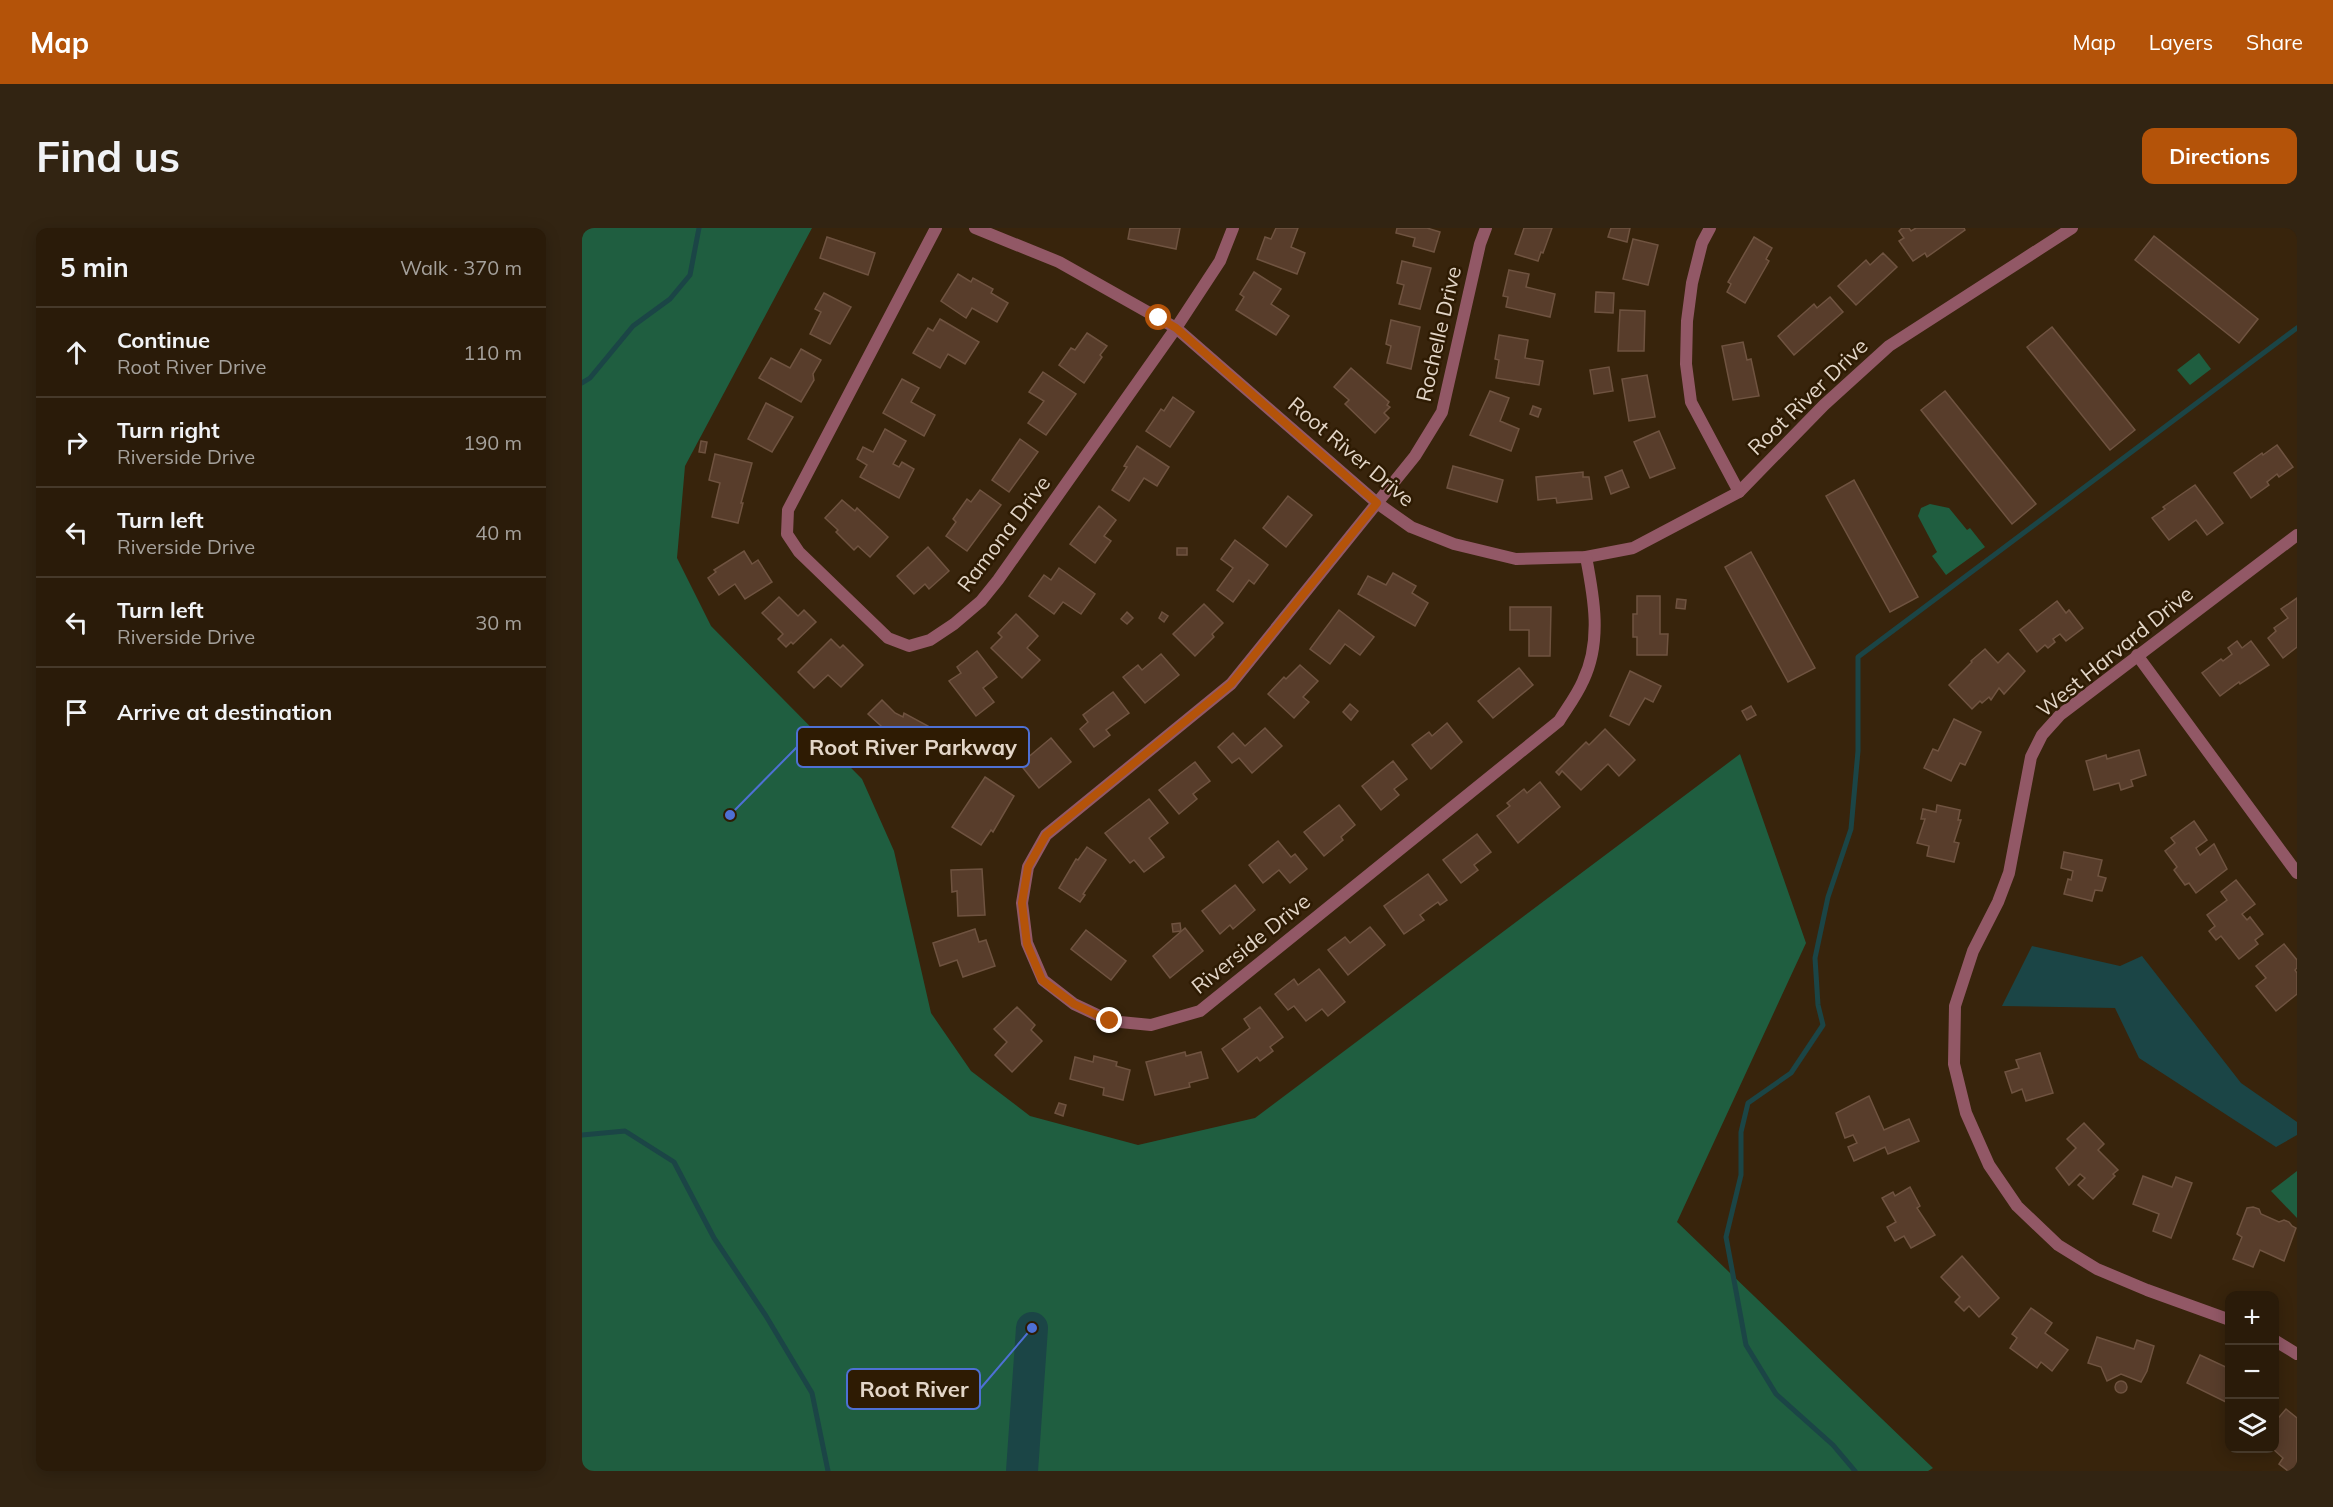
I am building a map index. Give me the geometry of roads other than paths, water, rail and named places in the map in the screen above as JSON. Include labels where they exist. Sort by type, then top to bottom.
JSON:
[{"type":"street","name":"Ramona Drive","points":[[936,228],[788,510],[787,534],[799,552],[888,638],[909,646],[930,640],[954,624],[981,601],[1176,328]]},
{"type":"street","name":"Root River Drive","points":[[975,228],[1059,262],[1176,328],[1377,503],[1411,527],[1465,546],[1516,559],[1586,557],[1633,548],[1738,492],[1824,405],[1889,346],[2073,228]]},
{"type":"street","points":[[1176,328],[1220,261],[1233,228]]},
{"type":"street","name":"Rochelle Drive","points":[[1377,503],[1415,456],[1442,412],[1480,244],[1486,228]]},
{"type":"street","points":[[1710,228],[1702,243],[1692,283],[1687,321],[1686,364],[1691,402],[1738,492]]},
{"type":"street","name":"Riverside Drive","points":[[1377,503],[1231,684],[1046,835],[1028,867],[1022,903],[1027,944],[1042,980],[1074,1004],[1110,1021],[1151,1025],[1200,1011],[1559,722],[1584,681],[1594,647],[1595,601],[1586,557]]},
{"type":"street","name":"West Harvard Drive","points":[[2225,1319],[2097,1269],[2058,1245],[2017,1206],[1989,1165],[1966,1113],[1953,1064],[1955,1006],[1973,951],[1998,902],[2009,873],[2031,758],[2042,735],[2060,715],[2297,535]]},
{"type":"street","points":[[2137,655],[2297,873]]},
{"type":"street","points":[[2279,1343],[2297,1354]]},
{"type":"water","points":[[2032,946],[2120,966],[2142,956],[2241,1083],[2297,1122],[2297,1135],[2276,1147],[2139,1058],[2115,1008],[2002,1006]]},
{"type":"waterway","points":[[582,383],[590,378],[633,326],[670,299],[690,275],[699,228]]},
{"type":"waterway","points":[[1855,1471],[1833,1445],[1776,1394],[1746,1345],[1726,1237],[1741,1175],[1741,1132],[1748,1103],[1791,1073],[1823,1025],[1818,1005],[1815,958],[1828,897],[1851,829],[1858,751],[1858,657],[2297,328]]},
{"type":"waterway","points":[[582,1135],[625,1131],[674,1162],[714,1238],[766,1316],[812,1393],[828,1471]]},
{"type":"waterway","points":[[1022,1471],[1032,1328]]},
{"type":"place","name":"Root River Parkway","points":[[730,815]]},
{"type":"place","name":"Root River","points":[[1032,1328]]}]
